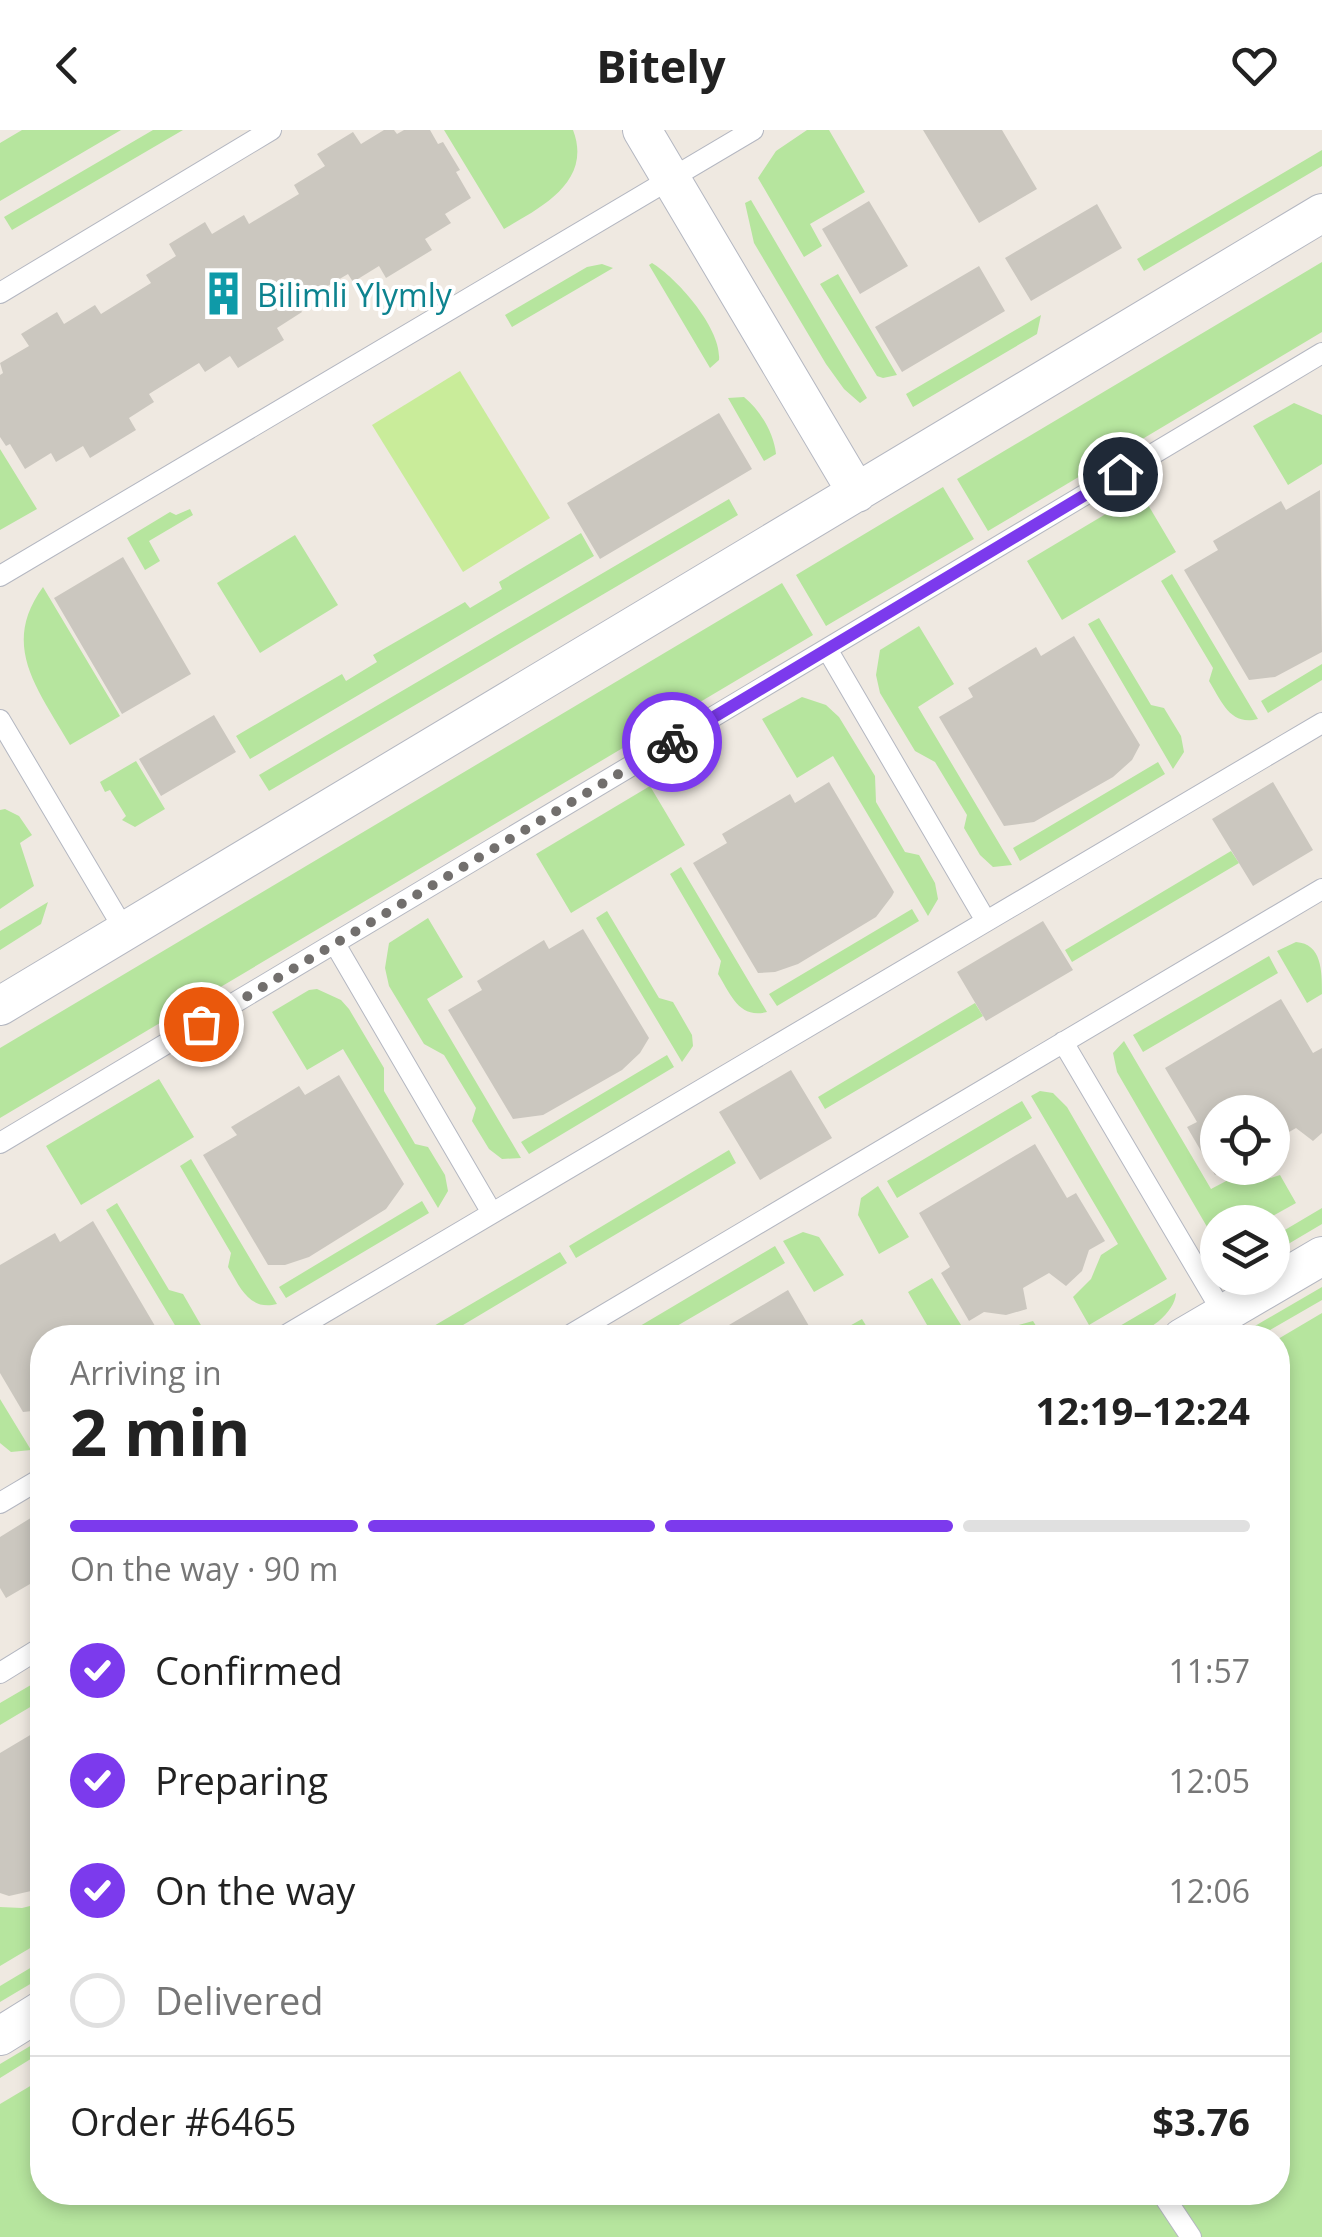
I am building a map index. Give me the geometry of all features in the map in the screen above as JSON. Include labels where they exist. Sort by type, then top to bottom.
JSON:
[{"type":"street","points":[[642,130],[856,493]]},
{"type":"street","points":[[0,1006],[1322,213]]},
{"type":"street","points":[[1203,1325],[1322,1256]]},
{"type":"street","points":[[0,2036],[30,2017]]},
{"type":"lane","points":[[0,293],[271,130]]},
{"type":"lane","points":[[0,576],[752,130]]},
{"type":"lane","points":[[0,1143],[1319,360]]},
{"type":"lane","points":[[827,649],[986,921]]},
{"type":"lane","points":[[0,720],[125,931]]},
{"type":"lane","points":[[303,1325],[1322,723]]},
{"type":"lane","points":[[587,1325],[1322,889]]},
{"type":"lane","points":[[334,944],[492,1212]]},
{"type":"lane","points":[[1063,1042],[1223,1313]]},
{"type":"lane","points":[[1,1500],[30,1484]]},
{"type":"lane","points":[[0,1672],[30,1654]]},
{"type":"lane","points":[[1170,2205],[1191,2237]]},
{"type":"green space","points":[[22,130],[121,130],[0,201],[0,143]]},
{"type":"green space","points":[[153,130],[183,130],[12,230],[4,217]]},
{"type":"green space","points":[[444,130],[573,130],[576,164],[560,191],[504,229]]},
{"type":"green space","points":[[807,130],[829,130],[865,192],[810,224],[822,246],[804,257],[758,178],[776,151]]},
{"type":"green space","points":[[1322,150],[1322,166],[1144,271],[1137,259]]},
{"type":"green space","points":[[751,200],[867,398],[860,403],[826,364],[754,243],[745,203]]},
{"type":"green space","points":[[1322,262],[1322,332],[988,531],[957,479]]},
{"type":"green space","points":[[652,263],[685,292],[706,320],[719,360],[710,368],[649,265]]},
{"type":"green space","points":[[602,264],[613,268],[512,327],[505,315],[587,267]]},
{"type":"green space","points":[[838,274],[897,375],[877,376],[820,284]]},
{"type":"green space","points":[[1041,315],[1037,334],[913,407],[906,394]]},
{"type":"green space","points":[[460,371],[550,518],[463,572],[372,425]]},
{"type":"green space","points":[[744,397],[761,415],[772,438],[776,454],[764,461],[728,398]]},
{"type":"green space","points":[[1294,403],[1322,415],[1322,464],[1288,485],[1253,426]]},
{"type":"green space","points":[[0,449],[37,509],[0,530]]},
{"type":"green space","points":[[943,487],[974,539],[826,626],[796,575]]},
{"type":"green space","points":[[1141,493],[1176,552],[1062,620],[1027,561]]},
{"type":"green space","points":[[729,499],[738,515],[269,791],[259,775]]},
{"type":"green space","points":[[190,509],[193,515],[149,541],[160,561],[145,570],[127,538],[170,512],[176,515]]},
{"type":"green space","points":[[581,533],[594,556],[250,759],[236,736],[342,674],[346,681],[377,662],[373,655],[465,602],[470,608],[502,589],[499,582]]},
{"type":"green space","points":[[295,535],[338,605],[260,653],[217,583]]},
{"type":"green space","points":[[1172,574],[1258,719],[1234,716],[1218,697],[1209,681],[1213,668],[1161,581]]},
{"type":"green space","points":[[782,583],[813,635],[0,1118],[0,1048]]},
{"type":"green space","points":[[43,587],[120,716],[70,745],[36,686],[24,648],[31,608]]},
{"type":"green space","points":[[1099,618],[1151,705],[1164,708],[1181,736],[1184,752],[1173,769],[1088,624]]},
{"type":"green space","points":[[919,626],[954,684],[918,707],[1012,865],[993,867],[980,855],[964,828],[967,815],[935,762],[915,751],[880,693],[876,675],[880,650]]},
{"type":"green space","points":[[1322,664],[1322,680],[1268,713],[1261,701]]},
{"type":"green space","points":[[802,697],[826,705],[839,717],[875,776],[876,802],[905,852],[919,855],[935,883],[938,899],[928,916],[833,756],[797,778],[762,719]]},
{"type":"green space","points":[[136,761],[165,809],[135,827],[122,820],[126,816],[110,790],[105,792],[100,782]]},
{"type":"green space","points":[[1158,762],[1165,774],[1020,861],[1013,848]]},
{"type":"green space","points":[[650,786],[685,845],[571,913],[536,854]]},
{"type":"green space","points":[[0,810],[19,816],[32,835],[20,843],[34,886],[0,909]]},
{"type":"green space","points":[[1231,851],[1239,863],[1072,962],[1065,950]]},
{"type":"green space","points":[[681,867],[767,1012],[743,1009],[727,990],[718,974],[721,961],[670,874]]},
{"type":"green space","points":[[48,902],[41,924],[0,950],[0,931]]},
{"type":"green space","points":[[912,909],[919,921],[777,1006],[769,994]]},
{"type":"green space","points":[[607,911],[659,998],[673,1002],[692,1035],[693,1046],[682,1062],[596,918]]},
{"type":"green space","points":[[428,918],[463,977],[427,999],[521,1158],[502,1159],[489,1149],[472,1121],[476,1108],[444,1055],[424,1044],[389,986],[385,968],[389,943]]},
{"type":"green space","points":[[1296,942],[1316,953],[1321,968],[1322,994],[1307,1003],[1277,951]]},
{"type":"green space","points":[[1269,956],[1278,973],[1143,1052],[1133,1035]]},
{"type":"green space","points":[[317,989],[341,1000],[349,1009],[384,1068],[384,1091],[415,1144],[428,1147],[445,1175],[448,1191],[438,1208],[343,1049],[307,1070],[272,1012]]},
{"type":"green space","points":[[975,1003],[983,1016],[825,1109],[818,1097]]},
{"type":"green space","points":[[1124,1041],[1200,1170],[1200,1185],[1211,1189],[1219,1185],[1286,1185],[1296,1203],[1290,1206],[1200,1205],[1200,1215],[1117,1072],[1113,1053]]},
{"type":"green space","points":[[667,1055],[674,1067],[529,1154],[521,1142]]},
{"type":"green space","points":[[159,1079],[194,1137],[81,1205],[46,1146]]},
{"type":"green space","points":[[1040,1091],[1053,1093],[1067,1107],[1167,1279],[1089,1325],[1073,1297],[1091,1279],[1101,1255],[1118,1244],[1031,1096]]},
{"type":"green space","points":[[1022,1101],[1032,1118],[897,1198],[887,1181]]},
{"type":"green space","points":[[729,1150],[736,1163],[576,1258],[569,1246]]},
{"type":"green space","points":[[191,1159],[277,1304],[252,1301],[228,1267],[231,1253],[180,1166]]},
{"type":"green space","points":[[878,1186],[909,1237],[879,1254],[858,1215],[861,1198]]},
{"type":"green space","points":[[422,1201],[429,1213],[286,1298],[279,1287]]},
{"type":"green space","points":[[117,1203],[169,1290],[183,1294],[201,1325],[175,1325],[106,1210]]},
{"type":"green space","points":[[1322,1208],[1322,1224],[1290,1243],[1290,1227]]},
{"type":"green space","points":[[803,1232],[819,1237],[844,1275],[814,1292],[783,1241]]},
{"type":"green space","points":[[775,1246],[785,1263],[679,1325],[642,1325]]},
{"type":"green space","points":[[560,1252],[567,1263],[463,1325],[435,1325]]},
{"type":"green space","points":[[932,1278],[961,1325],[927,1325],[908,1292]]},
{"type":"green space","points":[[1322,1287],[1322,1300],[1279,1325],[1257,1325]]},
{"type":"green space","points":[[1176,1293],[1171,1308],[1153,1325],[1121,1325]]},
{"type":"green space","points":[[1322,1313],[1322,2237],[0,2237],[0,2104],[30,2086],[30,2205],[1290,2205],[1290,1332]]},
{"type":"green space","points":[[0,1399],[30,1450],[11,1452],[0,1443]]},
{"type":"green space","points":[[30,1686],[30,1707],[0,1725],[0,1703]]},
{"type":"green space","points":[[30,1906],[30,1948],[0,1966],[0,1907]]},
{"type":"green space","points":[[30,1968],[30,1984],[0,2002],[0,1986]]},
{"type":"green space","points":[[30,2046],[30,2059],[0,2078],[0,2064]]},
{"type":"building","name":"Bilimli Ylymly","points":[[384,130],[397,134],[404,130],[430,130],[438,144],[443,142],[460,170],[456,172],[471,198],[445,214],[451,223],[425,239],[432,250],[386,278],[379,266],[353,282],[348,274],[297,304],[302,312],[277,328],[284,340],[238,368],[230,356],[205,372],[199,363],[149,394],[154,402],[129,418],[136,430],[90,458],[83,446],[56,462],[51,453],[25,469],[10,444],[6,446],[0,437],[0,363],[29,346],[21,334],[57,312],[64,324],[95,305],[101,314],[151,283],[146,275],[176,256],[169,244],[205,222],[212,234],[244,215],[249,224],[299,194],[294,185],[325,166],[317,154],[353,132],[361,144]]},
{"type":"building","points":[[923,130],[1002,130],[1037,189],[979,223]]},
{"type":"building","points":[[869,201],[908,266],[860,294],[822,229]]},
{"type":"building","points":[[1097,204],[1122,248],[1031,301],[1005,258]]},
{"type":"building","points":[[979,266],[1005,311],[902,372],[875,327]]},
{"type":"building","points":[[719,413],[752,469],[600,559],[567,503]]},
{"type":"building","points":[[1320,490],[1322,652],[1275,677],[1249,680],[1184,570],[1218,550],[1213,541],[1281,501],[1286,510]]},
{"type":"building","points":[[123,557],[191,674],[122,714],[54,598]]},
{"type":"building","points":[[1074,636],[1140,745],[1132,760],[1113,777],[1034,822],[1004,826],[939,717],[973,697],[968,688],[1036,647],[1041,656]]},
{"type":"building","points":[[214,715],[236,752],[161,796],[139,759]]},
{"type":"building","points":[[829,782],[894,892],[876,917],[798,964],[758,973],[693,863],[727,843],[722,834],[790,794],[795,803]]},
{"type":"building","points":[[1273,782],[1313,850],[1253,886],[1212,819]]},
{"type":"building","points":[[1043,921],[1073,970],[986,1021],[957,972]]},
{"type":"building","points":[[583,929],[649,1038],[622,1070],[543,1115],[513,1119],[448,1010],[482,990],[477,981],[544,940],[549,949]]},
{"type":"building","points":[[1281,999],[1313,1053],[1322,1048],[1322,1133],[1313,1141],[1296,1128],[1290,1132],[1290,1095],[1200,1095],[1200,1149],[1187,1127],[1197,1122],[1165,1068]]},
{"type":"building","points":[[791,1070],[832,1138],[760,1180],[719,1112]]},
{"type":"building","points":[[339,1075],[404,1184],[386,1209],[309,1257],[285,1265],[268,1265],[203,1155],[237,1135],[231,1127],[299,1086],[305,1095]]},
{"type":"building","points":[[1035,1144],[1067,1198],[1076,1193],[1105,1241],[1089,1250],[1082,1271],[1066,1286],[1049,1273],[1023,1288],[1027,1309],[1006,1315],[984,1312],[969,1321],[941,1273],[950,1267],[919,1213]]},
{"type":"building","points":[[93,1221],[154,1325],[30,1325],[30,1411],[23,1412],[0,1373],[0,1265],[55,1233],[60,1242]]},
{"type":"building","points":[[788,1290],[808,1325],[729,1325]]},
{"type":"building","points":[[30,1518],[30,1584],[6,1598],[0,1588],[0,1537]]},
{"type":"building","points":[[30,1735],[30,1891],[9,1896],[0,1893],[0,1753]]},
{"type":"way so far","points":[[201,1024],[672,742]]},
{"type":"place","name":"Bilimli Ylymly","points":[[224,294]]},
{"type":"route","points":[[672,742],[1120,474]]}]
